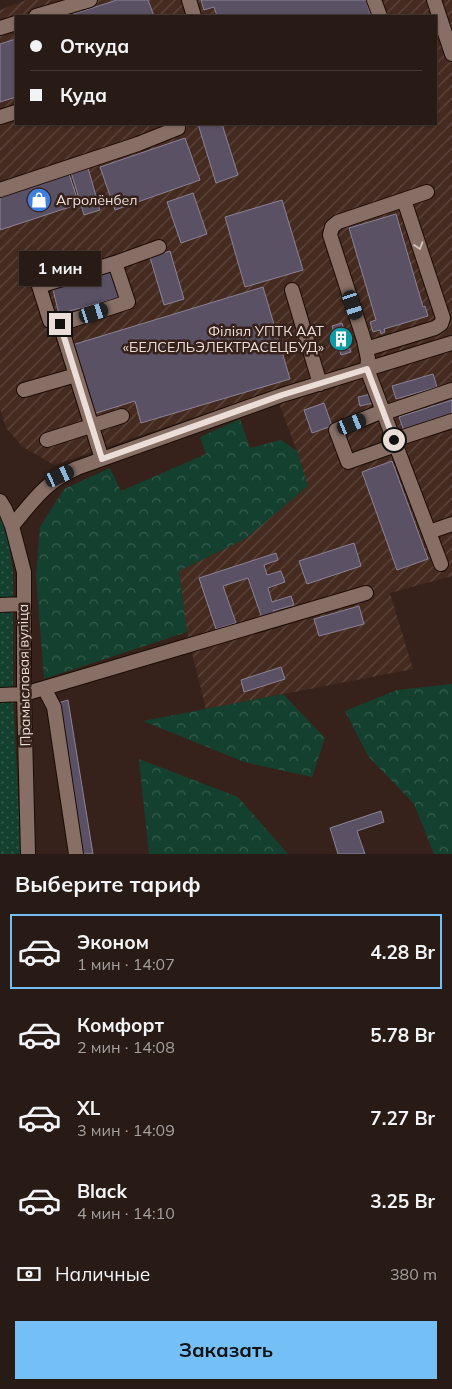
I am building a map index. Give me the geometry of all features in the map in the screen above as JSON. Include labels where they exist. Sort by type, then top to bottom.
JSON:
[{"type":"street","points":[[44,15],[90,0]]},
{"type":"street","points":[[189,0],[194,15]]},
{"type":"street","points":[[374,0],[380,15]]},
{"type":"street","points":[[434,0],[446,48]]},
{"type":"street","points":[[0,28],[15,23]]},
{"type":"street","points":[[0,117],[15,112]]},
{"type":"street","points":[[0,190],[138,144],[178,128],[178,125]]},
{"type":"street","points":[[427,192],[338,222],[332,227],[330,235],[366,349],[367,369],[441,564]]},
{"type":"street","points":[[366,349],[435,328],[441,324],[443,318],[404,200]]},
{"type":"street","points":[[115,263],[128,302],[60,324],[50,321],[39,286],[115,263],[159,247]]},
{"type":"street","points":[[292,290],[320,384]]},
{"type":"street","points":[[60,324],[102,459]]},
{"type":"street","points":[[12,526],[46,487],[60,476],[102,459],[282,395],[452,343]]},
{"type":"street","points":[[24,390],[76,374]]},
{"type":"street","points":[[452,390],[383,412],[336,430],[348,462],[452,421]]},
{"type":"street","points":[[48,440],[122,416]]},
{"type":"street","name":"Прамысловая вуліца","points":[[0,501],[12,526],[24,572],[24,694],[28,854]]},
{"type":"street","points":[[429,532],[452,524]]},
{"type":"street","points":[[0,695],[24,694],[366,593]]},
{"type":"street","points":[[0,605],[24,604]]},
{"type":"street","points":[[44,688],[54,707],[76,854]]},
{"type":"shaded area","points":[[26,0],[452,0],[452,576],[390,593],[413,669],[206,709],[187,632],[179,571],[245,539],[307,486],[297,451],[274,390],[54,465],[23,447],[6,428],[0,409],[0,10]]},
{"type":"green space","points":[[240,419],[250,448],[281,440],[297,451],[308,486],[245,539],[179,571],[187,632],[44,679],[36,576],[40,527],[64,489],[110,468],[121,491],[206,454],[200,437]]},
{"type":"green space","points":[[0,516],[6,528],[13,573],[13,696],[21,854],[0,854]]},
{"type":"green space","points":[[452,684],[452,854],[434,854],[414,804],[368,756],[345,711],[397,690]]},
{"type":"green space","points":[[283,694],[325,738],[312,777],[244,762],[143,721]]},
{"type":"green space","points":[[139,759],[238,797],[288,854],[149,854]]},
{"type":"building","points":[[117,0],[148,0],[154,15],[70,15]]},
{"type":"building","points":[[201,0],[366,0],[371,15],[217,15],[214,7],[204,10]]},
{"type":"building","points":[[15,39],[15,97],[0,102],[0,44]]},
{"type":"building","points":[[198,125],[222,125],[238,175],[216,183]]},
{"type":"building","points":[[185,138],[200,180],[115,210],[100,167]]},
{"type":"building","points":[[88,168],[100,210],[84,215],[71,172]]},
{"type":"building","name":"Агролёнбел","points":[[69,174],[79,204],[0,230],[0,196]]},
{"type":"building","points":[[193,193],[207,234],[181,243],[167,202]]},
{"type":"building","points":[[282,200],[303,270],[245,287],[225,217]]},
{"type":"building","points":[[396,214],[423,307],[425,306],[428,316],[384,329],[385,332],[381,334],[380,330],[373,332],[370,322],[376,320],[349,228]]},
{"type":"building","points":[[170,251],[184,299],[164,305],[150,257]]},
{"type":"building","points":[[113,270],[120,297],[59,314],[52,286]]},
{"type":"building","points":[[263,287],[290,379],[141,423],[135,401],[93,414],[72,345]]},
{"type":"building","name":"Філіял УПТК ААТ «БЕЛСЕЛЬЭЛЕКТРАСЕЦБУД»","points":[[342,323],[351,352],[341,355],[332,326]]},
{"type":"building","points":[[433,374],[437,387],[396,399],[392,386]]},
{"type":"building","points":[[371,394],[373,403],[360,406],[358,397]]},
{"type":"building","points":[[452,400],[452,416],[404,431],[399,417]]},
{"type":"building","points":[[324,403],[332,426],[312,433],[304,410]]},
{"type":"building","points":[[392,461],[428,559],[397,570],[362,472]]},
{"type":"building","points":[[354,543],[361,566],[307,584],[299,561]]},
{"type":"building","points":[[276,553],[278,560],[264,565],[267,575],[281,571],[285,582],[268,588],[272,602],[291,596],[294,605],[273,611],[275,617],[262,618],[248,578],[223,586],[236,623],[216,629],[199,578]]},
{"type":"building","points":[[359,606],[364,624],[319,636],[314,619]]},
{"type":"building","points":[[281,667],[285,679],[244,692],[241,680]]},
{"type":"building","points":[[68,700],[93,854],[80,854],[58,703]]},
{"type":"building","points":[[381,811],[384,822],[357,831],[365,854],[338,854],[330,828]]},
{"type":"place","name":"Агролёнбел","points":[[39,200]]},
{"type":"place","name":"Філіял УПТК ААТ «БЕЛСЕЛЬЭЛЕКТРАСЕЦБУД»","points":[[341,339]]},
{"type":"route","points":[[60,324],[102,459],[282,395],[367,369],[394,440]]}]
